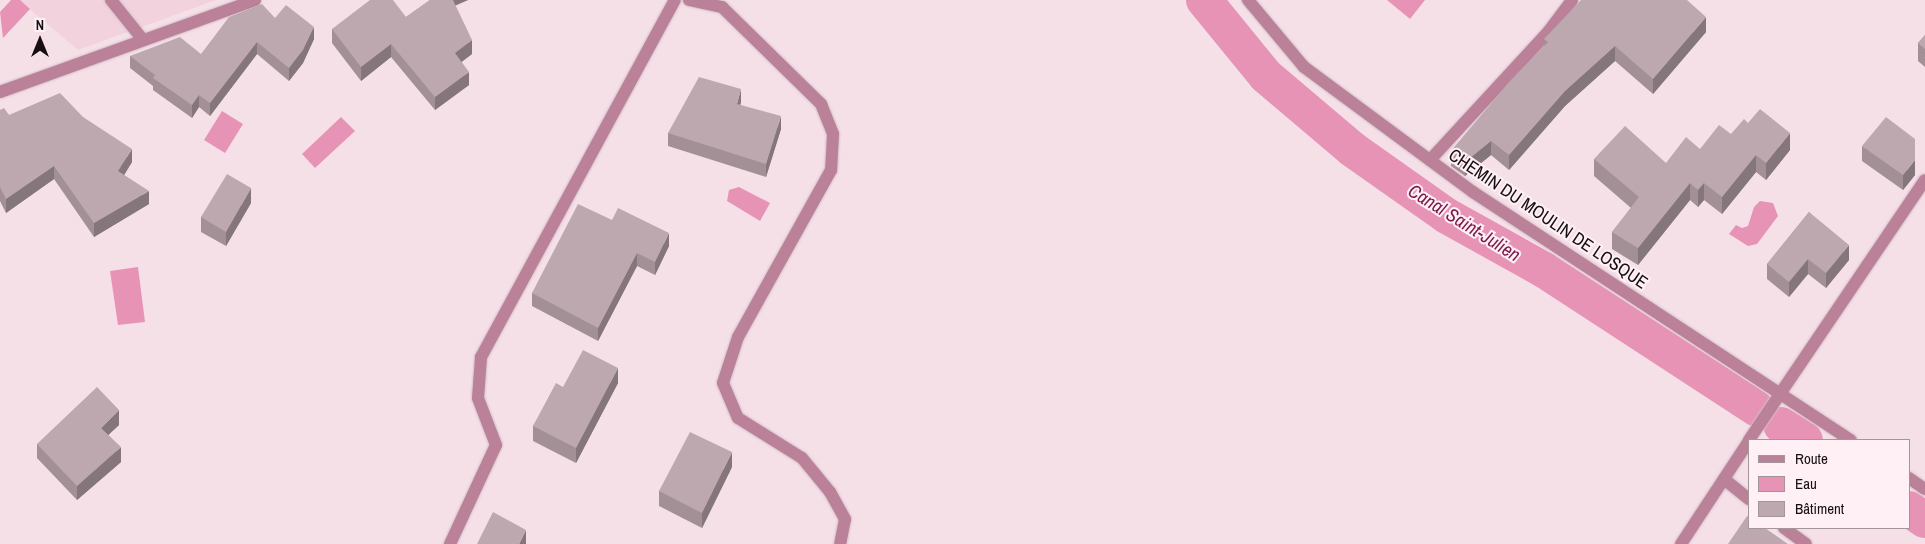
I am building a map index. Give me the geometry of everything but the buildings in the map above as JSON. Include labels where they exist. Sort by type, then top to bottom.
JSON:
[{"type":"street","points":[[111,0],[144,40]]},
{"type":"street","points":[[0,92],[255,0]]},
{"type":"street","points":[[450,544],[496,445],[478,398],[481,357],[675,0]]},
{"type":"street","points":[[689,0],[722,7],[820,104],[833,134],[831,170],[738,337],[723,383],[738,418],[802,458],[830,492],[845,519],[840,544]]},
{"type":"street","name":"CHEMIN DU MOULIN DE LOSQUE","points":[[1248,0],[1304,66],[1473,192],[1777,398],[1849,439]]},
{"type":"street","points":[[1430,160],[1548,32],[1572,0]]},
{"type":"street","points":[[1751,437],[1925,180]]},
{"type":"street","points":[[1682,544],[1748,442]]},
{"type":"street","points":[[1724,479],[1748,498]]},
{"type":"street","points":[[1910,479],[1925,489]]},
{"type":"street","points":[[1785,529],[1806,544]]},
{"type":"shaded area","points":[[19,0],[216,0],[78,50]]},
{"type":"water","points":[[11,0],[20,0],[30,9],[3,38],[0,12]]},
{"type":"water","points":[[1387,0],[1425,0],[1410,19]]},
{"type":"water","points":[[222,111],[243,124],[225,153],[204,140]]},
{"type":"water","points":[[341,117],[355,131],[315,168],[302,154]]},
{"type":"water","points":[[739,187],[770,203],[760,221],[727,201],[729,190]]},
{"type":"water","points":[[1760,201],[1773,203],[1778,216],[1757,244],[1748,246],[1729,234],[1736,225],[1742,228],[1748,226],[1754,207]]},
{"type":"water","points":[[138,267],[145,322],[118,325],[110,271]]},
{"type":"waterway","name":"Canal Saint-Julien","points":[[1204,0],[1266,76],[1352,149],[1447,216],[1544,270],[1756,408]]},
{"type":"waterway","name":"Canal Saint-Julien","points":[[1781,425],[1803,439]]},
{"type":"waterway","name":"Canal Saint-Julien","points":[[1910,510],[1925,520]]}]
